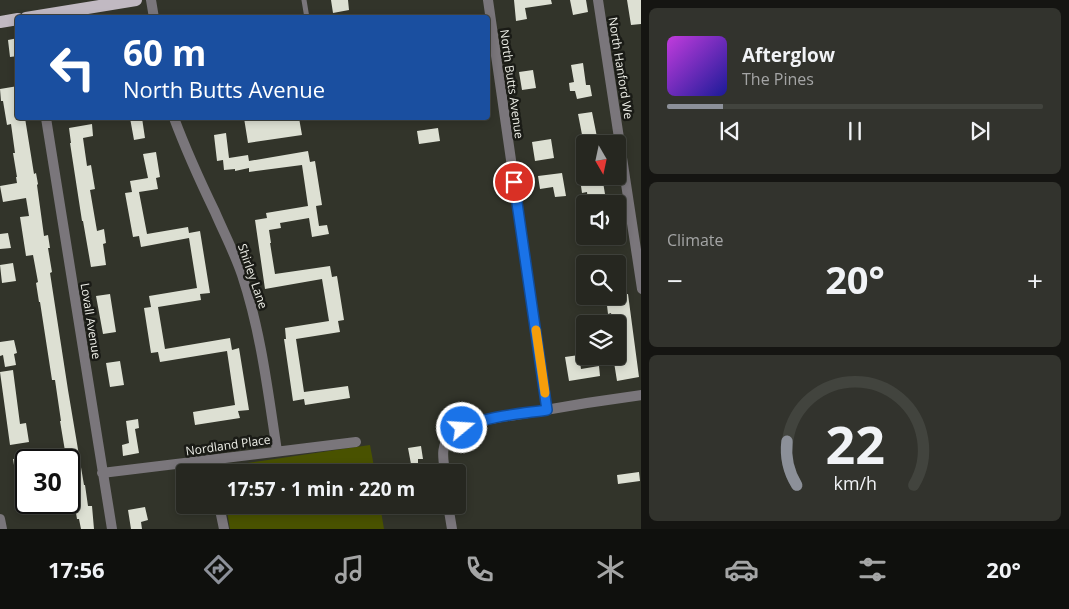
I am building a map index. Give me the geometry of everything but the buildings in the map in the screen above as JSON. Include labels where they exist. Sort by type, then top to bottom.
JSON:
[{"type":"main road","points":[[38,15],[88,4],[136,0]]},
{"type":"main road","points":[[0,22],[15,20]]},
{"type":"street","points":[[151,0],[154,15]]},
{"type":"street","name":"North Butts Avenue","points":[[488,0],[547,410]]},
{"type":"street","name":"North Hanford We","points":[[598,0],[641,282]]},
{"type":"street","name":"Lovall Avenue","points":[[46,120],[112,529]]},
{"type":"street","name":"Shirley Lane","points":[[175,120],[186,150],[232,249],[246,288],[258,336],[278,451]]},
{"type":"street","points":[[444,464],[442,450],[447,440],[453,432],[472,424],[489,419],[641,395]]},
{"type":"street","name":"Nordland Place","points":[[102,473],[356,442]]},
{"type":"street","points":[[210,460],[211,464]]},
{"type":"street","points":[[221,514],[224,529]]},
{"type":"street","points":[[450,514],[452,529]]},
{"type":"street","points":[[0,519],[2,529]]},
{"type":"lane","points":[[304,0],[306,15]]},
{"type":"green space","points":[[370,445],[374,464],[241,464]]},
{"type":"green space","points":[[228,514],[382,514],[384,529],[230,529]]},
{"type":"slow traffic","points":[[536,330],[545,393]]},
{"type":"route","points":[[462,428],[489,419],[547,410],[514,182]]}]
